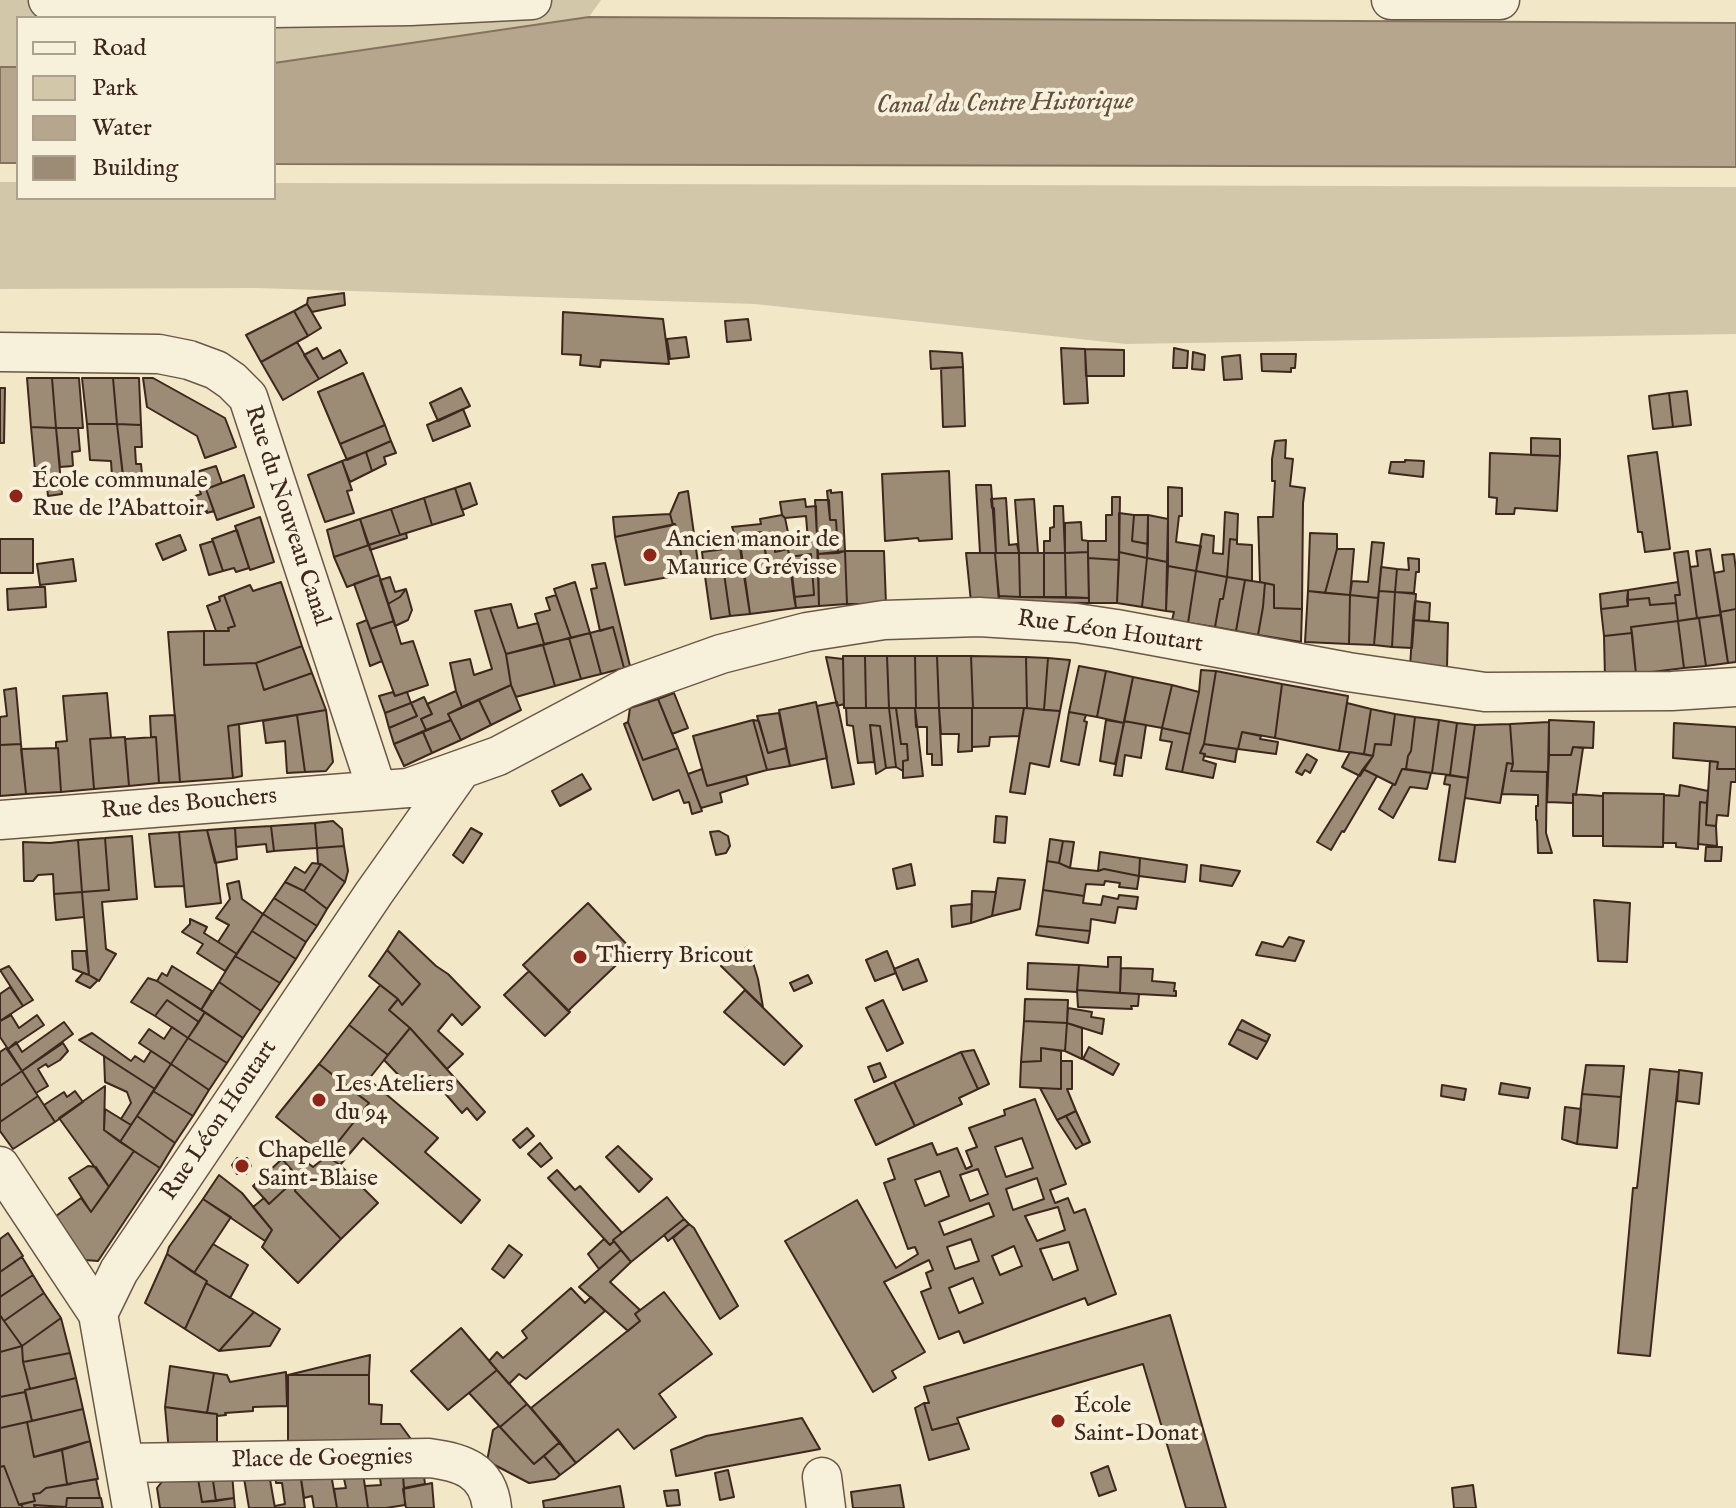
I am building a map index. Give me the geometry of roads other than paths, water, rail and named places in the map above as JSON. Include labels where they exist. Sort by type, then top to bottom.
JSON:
[{"type":"street","points":[[48,0],[96,9],[135,10],[410,6],[532,0]]},
{"type":"street","points":[[1391,0],[1500,0]]},
{"type":"street","name":"Rue du Nouveau Canal","points":[[0,352],[159,354],[216,370],[248,397],[377,790]]},
{"type":"street","name":"Rue Léon Houtart","points":[[377,790],[408,788],[498,756],[626,688],[721,654],[807,632],[884,620],[979,617],[1076,623],[1348,672],[1485,692],[1672,691],[1736,687]]},
{"type":"street","name":"Rue Léon Houtart","points":[[98,1314],[119,1271],[374,893],[461,770]]},
{"type":"street","name":"Rue des Bouchers","points":[[0,820],[377,790]]},
{"type":"street","points":[[0,1166],[98,1314],[132,1508]]},
{"type":"street","name":"Place de Goegnies","points":[[125,1463],[429,1458],[452,1461],[472,1469],[483,1482],[492,1508]]},
{"type":"water","name":"Canal du Centre Historique","points":[[589,17],[1736,23],[1736,167],[276,164],[276,63]]},
{"type":"water","points":[[0,67],[16,67],[16,163],[0,163]]},
{"type":"place","name":"École communale Rue de l'Abattoir","points":[[16,496]]},
{"type":"place","name":"Ancien manoir de Maurice Grévisse","points":[[650,555]]},
{"type":"place","name":"Thierry Bricout","points":[[580,957]]},
{"type":"place","name":"Les Ateliers du 94","points":[[319,1100]]},
{"type":"place","name":"Chapelle Saint-Blaise","points":[[242,1166]]},
{"type":"place","name":"École Saint-Donat","points":[[1058,1421]]}]
